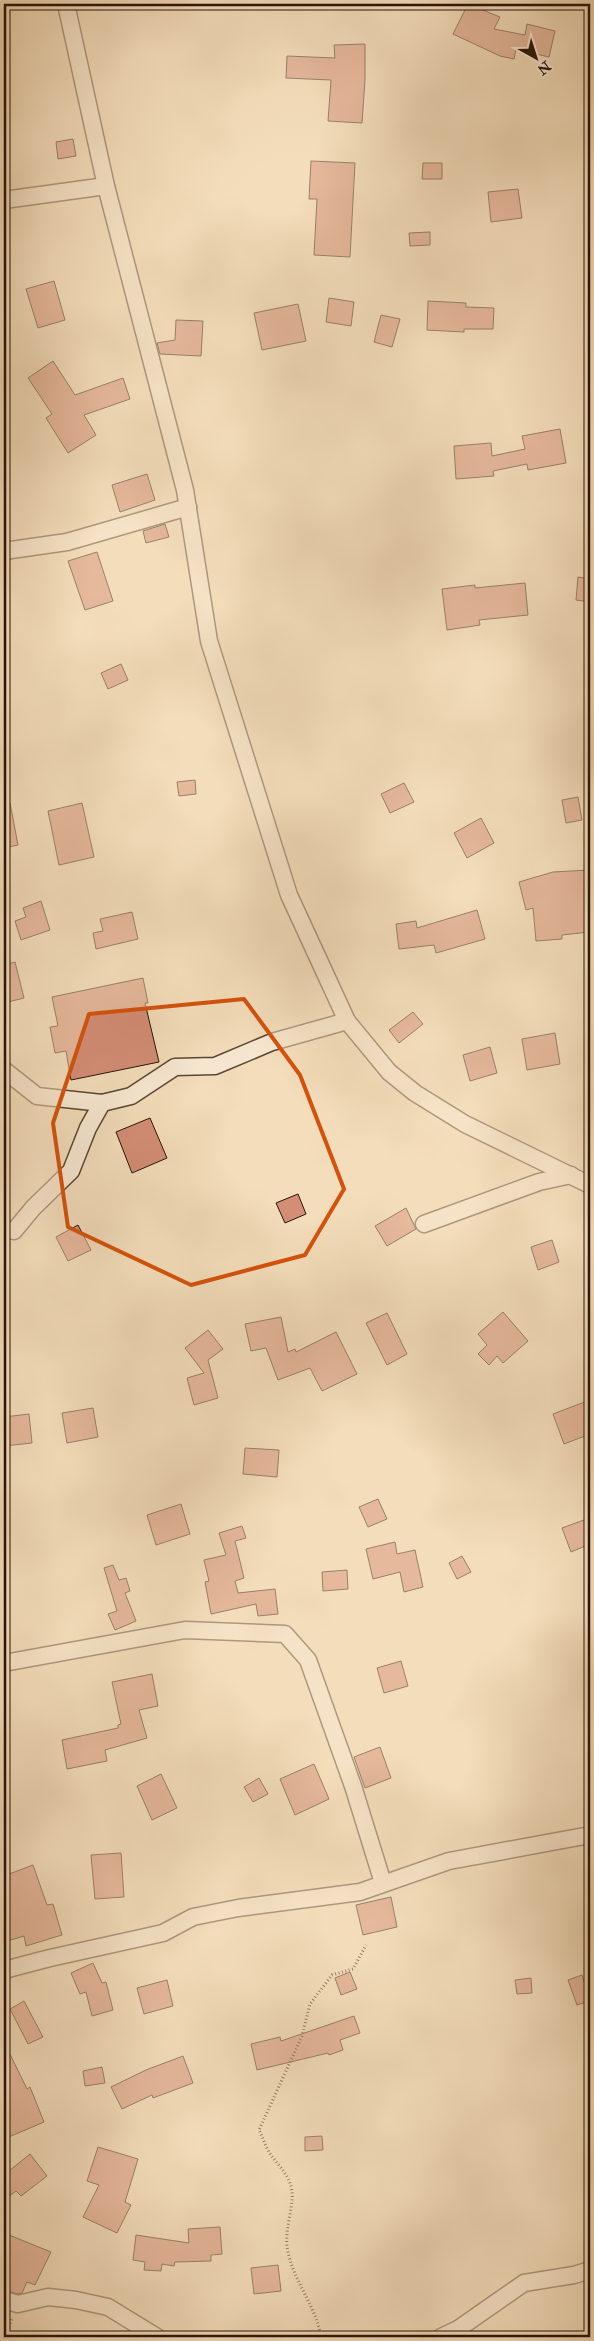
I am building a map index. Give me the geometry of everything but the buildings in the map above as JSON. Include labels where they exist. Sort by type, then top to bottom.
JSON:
[{"type":"street","points":[[66,4],[106,186],[188,507],[209,641],[289,894],[347,1021],[389,1072],[415,1093],[465,1124],[590,1185]]},
{"type":"street","points":[[4,200],[106,186]]},
{"type":"street","points":[[4,552],[67,542],[188,507]]},
{"type":"street","points":[[4,1070],[38,1096],[102,1103],[130,1096],[175,1067],[215,1066],[272,1042],[347,1021]]},
{"type":"street","points":[[14,1231],[33,1208],[71,1171],[88,1128],[102,1103]]},
{"type":"street","points":[[424,1224],[539,1182],[571,1176]]},
{"type":"street","points":[[4,1663],[186,1630],[284,1634],[308,1660],[353,1786],[383,1883]]},
{"type":"street","points":[[4,1970],[163,1933],[193,1917],[238,1908],[360,1892],[449,1861],[590,1835]]},
{"type":"street","points":[[441,2337],[459,2333],[524,2283],[574,2275],[590,2270]]},
{"type":"street","points":[[4,2300],[18,2304],[48,2297],[76,2300],[108,2307],[151,2336]]},
{"type":"path","points":[[320,2337],[318,2320],[287,2251],[287,2229],[292,2191],[285,2172],[270,2153],[259,2130],[302,2036],[310,2004],[332,1976],[353,1969],[366,1945]]},
{"type":"highlighted area","points":[[244,999],[300,1075],[344,1189],[305,1255],[191,1285],[68,1227],[53,1123],[89,1014]]}]
